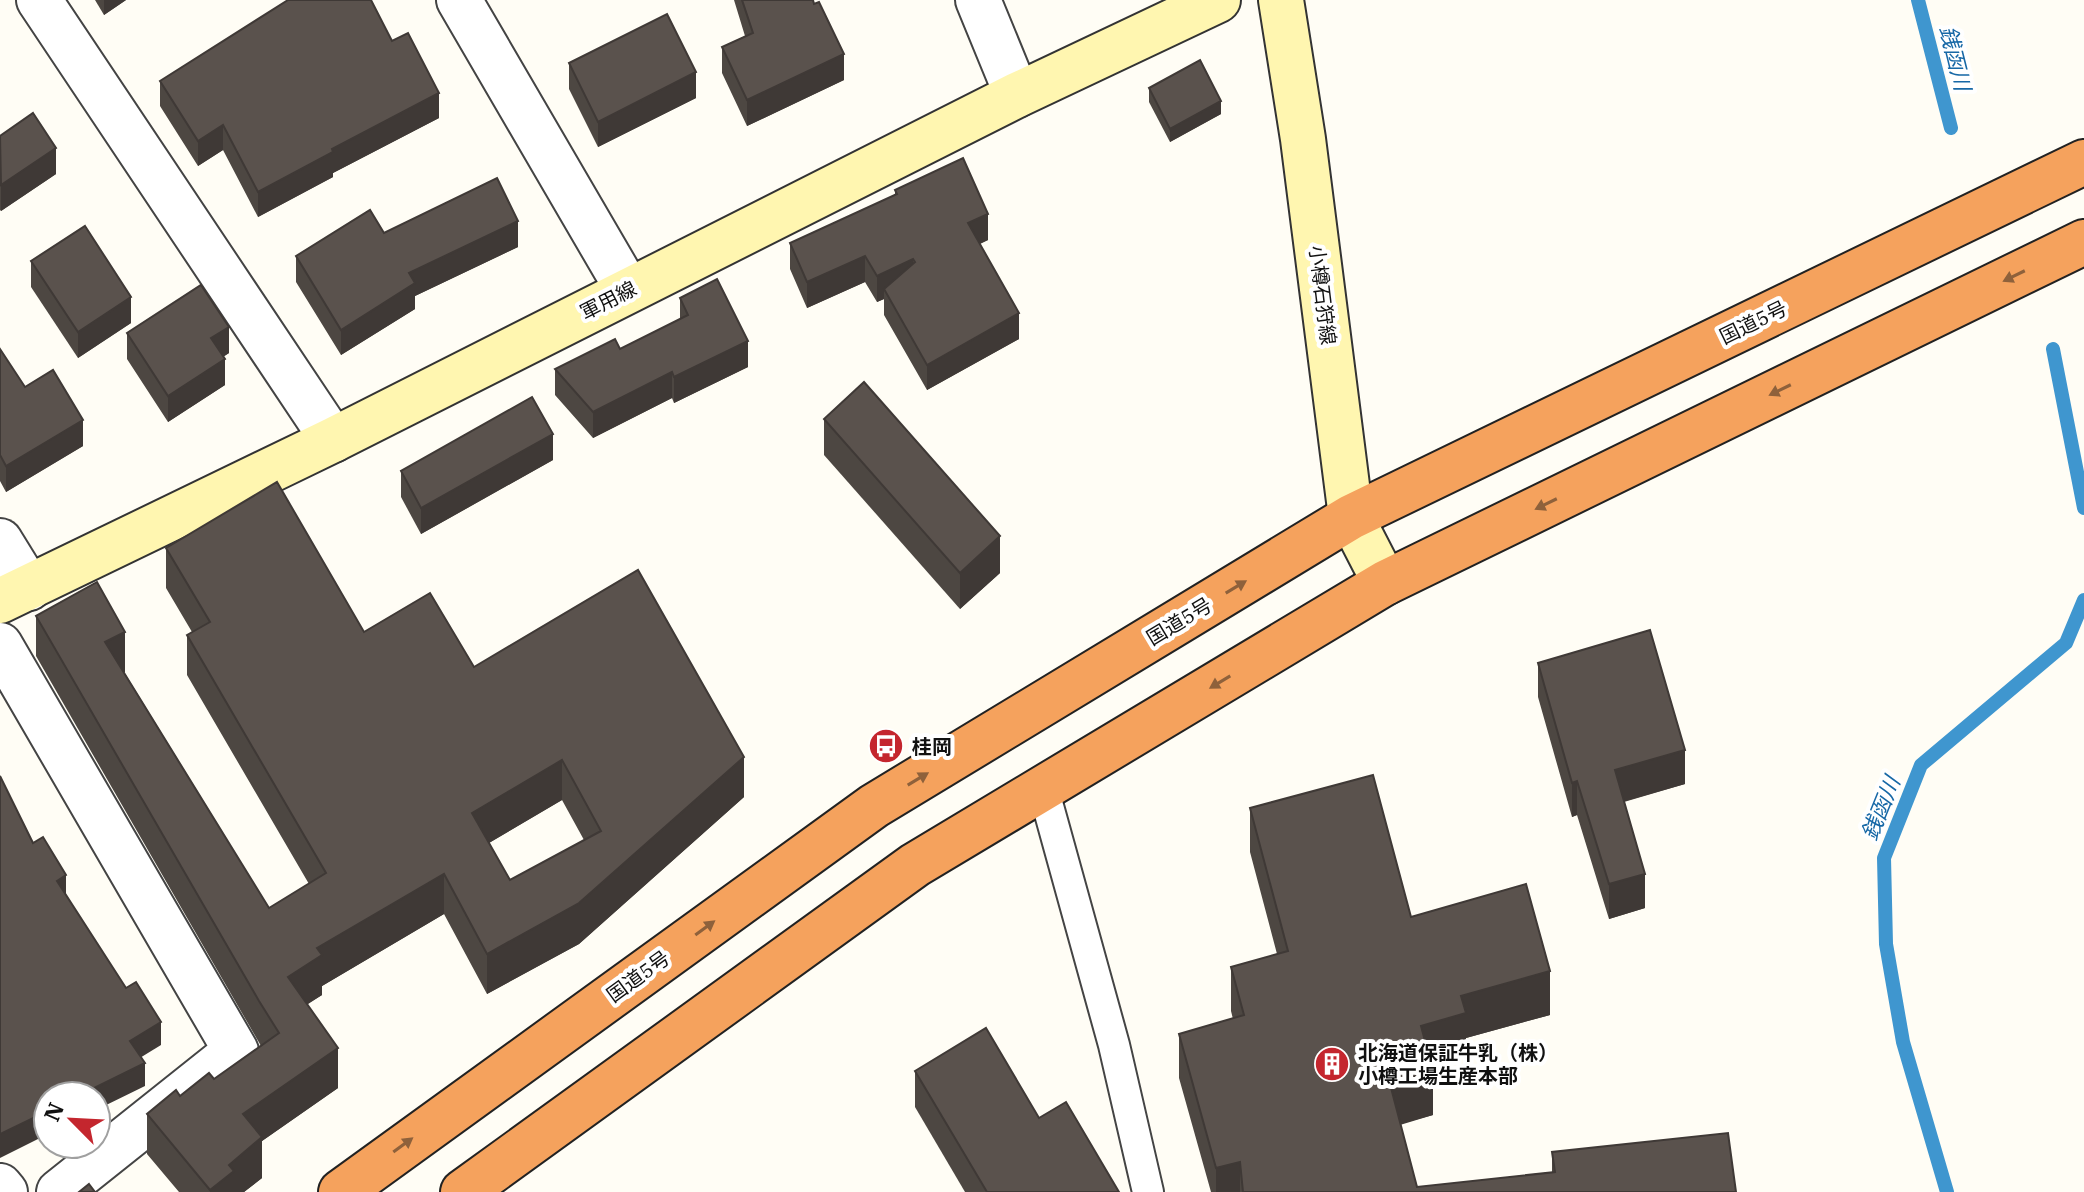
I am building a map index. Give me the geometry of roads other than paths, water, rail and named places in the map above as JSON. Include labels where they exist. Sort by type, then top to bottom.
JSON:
[{"type":"highway","name":"国道5号","points":[[341,1192],[874,806],[1351,517],[2084,162]]},
{"type":"highway","points":[[463,1192],[915,865],[1385,583],[2084,242]]},
{"type":"street","points":[[39,0],[333,440]]},
{"type":"street","points":[[459,0],[628,290]]},
{"type":"street","points":[[978,0],[1017,95]]},
{"type":"street","name":"軍用線","points":[[14,595],[333,440],[1017,95],[1218,0]]},
{"type":"street","name":"小樽石狩線","points":[[1281,0],[1303,139],[1351,517],[1385,583]]},
{"type":"street","points":[[0,541],[14,595]]},
{"type":"street","points":[[0,645],[236,1051],[59,1192]]},
{"type":"street","points":[[0,1186],[5,1192]]},
{"type":"lane","points":[[1043,788],[1114,1045],[1148,1192]]},
{"type":"waterway","name":"銭函川","points":[[1918,0],[1951,128]]},
{"type":"waterway","name":"銭函川","points":[[2053,349],[2084,508]]},
{"type":"waterway","name":"銭函川","points":[[1947,1192],[1903,1042],[1886,944],[1884,858],[1921,765],[2066,643],[2084,600]]},
{"type":"place","name":"桂岡","points":[[886,746]]},
{"type":"place","name":"北海道保証牛乳（株） 小樽工場生産本部","points":[[1332,1064]]}]
